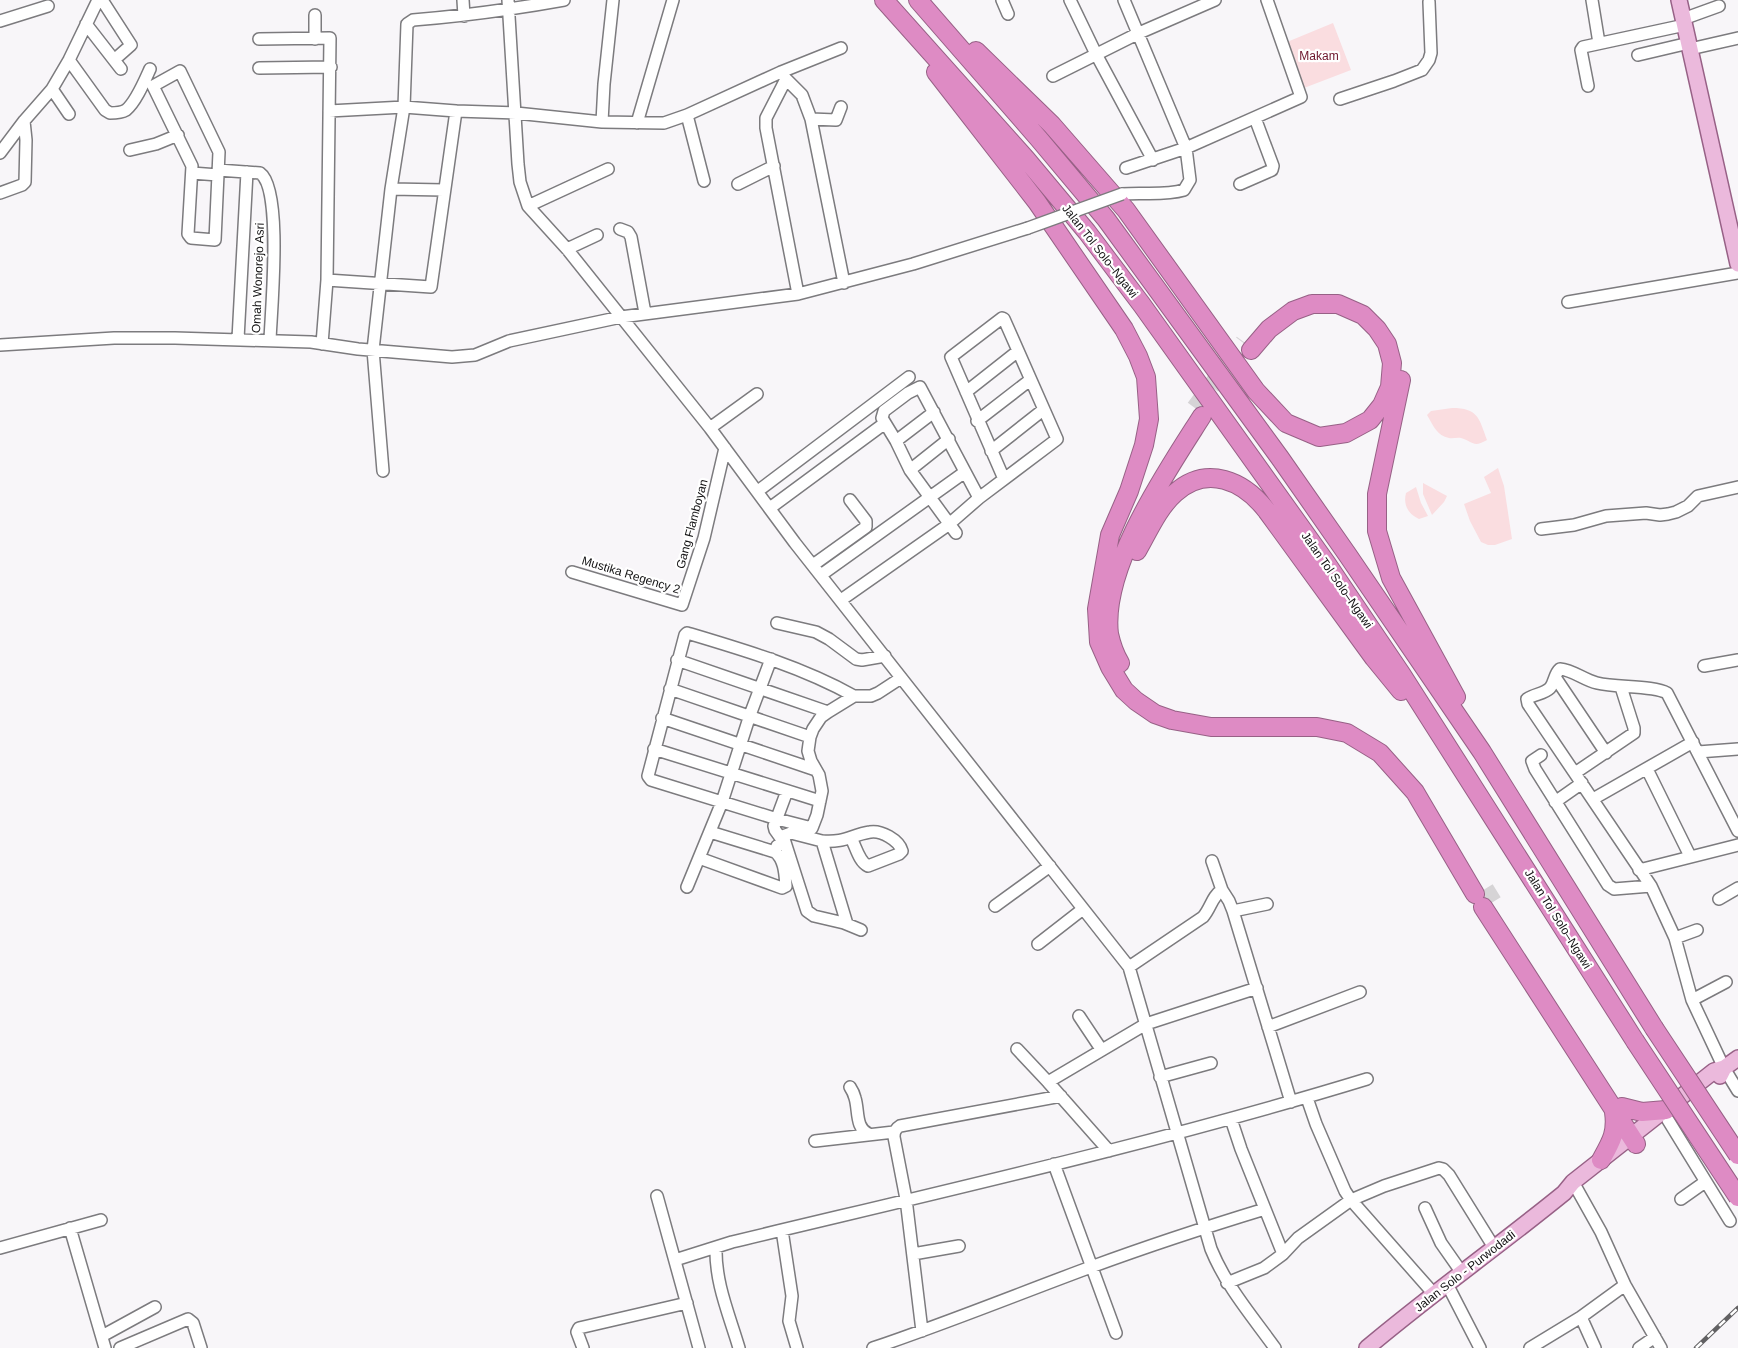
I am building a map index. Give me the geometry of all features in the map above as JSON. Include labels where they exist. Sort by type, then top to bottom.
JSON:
[{"type":"highway","points":[[882,0],[1037,202],[1124,329],[1146,377],[1149,419],[1144,445],[1110,536],[1097,609],[1098,642],[1124,690],[1155,714],[1172,720],[1211,727],[1316,727],[1347,733],[1380,753],[1415,792],[1580,1044],[1618,1109],[1638,1137]]},
{"type":"highway","name":"Jalan Tol Solo–Ngawi","points":[[882,0],[1026,158],[1147,312],[1327,564],[1402,675],[1635,1041],[1738,1197]]},
{"type":"highway","points":[[920,0],[942,17],[1052,125],[1126,210],[1256,391],[1286,423],[1319,437],[1346,433],[1370,420],[1382,405],[1390,387],[1392,363],[1387,344],[1377,329],[1364,315],[1338,304],[1312,304],[1293,311],[1247,346],[1268,315],[1289,302],[1315,292],[1339,292],[1370,308],[1387,325],[1396,338],[1402,354],[1401,384],[1387,441],[1377,494],[1377,531],[1391,578],[1455,694],[1482,752]]},
{"type":"highway","name":"Jalan Tol Solo–Ngawi","points":[[920,0],[1106,219],[1319,514],[1482,752],[1654,1028],[1738,1155]]},
{"type":"highway","points":[[1104,570],[1160,464],[1198,412],[1122,557],[1111,597],[1109,635],[1125,674],[1152,702],[1190,715],[1215,719],[1303,717],[1333,720],[1359,728],[1388,746],[1412,771],[1484,898]]},
{"type":"highway","points":[[1115,586],[1175,492],[1195,480],[1213,478],[1227,480],[1246,489],[1263,505],[1374,658],[1468,776]]},
{"type":"highway","points":[[1618,1109],[1667,1115]]},
{"type":"highway","points":[[1596,1168],[1612,1141],[1618,1109]]},
{"type":"main road","points":[[1680,0],[1738,264]]},
{"type":"main road","name":"Jalan Solo - Purwodadi","points":[[1370,1347],[1434,1294],[1667,1115],[1714,1071],[1724,1068],[1738,1058]]},
{"type":"street","points":[[0,153],[24,121],[52,89],[69,60],[98,0]]},
{"type":"street","points":[[86,24],[117,65],[131,46],[102,0]]},
{"type":"street","points":[[463,0],[464,16]]},
{"type":"street","points":[[383,471],[373,350],[391,188],[404,107],[407,24],[413,20],[464,16],[509,5],[564,0]]},
{"type":"street","points":[[602,122],[606,58],[613,0]]},
{"type":"street","points":[[637,123],[673,0]]},
{"type":"street","points":[[1002,0],[1008,14]]},
{"type":"street","points":[[1070,0],[1096,54],[1153,160]]},
{"type":"street","points":[[0,345],[114,338],[238,339],[322,344],[452,357],[475,355],[509,341],[621,317],[798,294],[914,264],[1028,228],[1122,194],[1172,194],[1184,190],[1190,180],[1186,148],[1124,0]]},
{"type":"street","points":[[1053,76],[1139,33],[1215,0]]},
{"type":"street","points":[[1126,168],[1186,148],[1301,97],[1267,0]]},
{"type":"street","points":[[1592,0],[1599,43]]},
{"type":"street","points":[[1340,99],[1394,82],[1422,70],[1431,54],[1432,1]]},
{"type":"street","points":[[509,5],[520,182],[528,206],[567,249],[710,428],[795,543],[1129,967],[1160,1077],[1219,1269],[1227,1283],[1275,1348]]},
{"type":"street","points":[[0,21],[48,6]]},
{"type":"street","points":[[1588,86],[1581,50],[1585,46],[1684,22],[1719,6]]},
{"type":"street","points":[[315,15],[315,39]]},
{"type":"street","points":[[260,39],[330,38],[326,280],[322,344]]},
{"type":"street","points":[[1638,55],[1738,38]]},
{"type":"street","points":[[329,111],[404,107],[516,113],[602,122],[664,123],[784,76],[841,48]]},
{"type":"street","points":[[69,60],[110,113],[123,111],[129,106],[150,69]]},
{"type":"street","points":[[259,68],[331,68]]},
{"type":"street","points":[[180,71],[219,152],[218,172],[215,240],[191,238],[188,234],[192,166],[153,86],[180,71]]},
{"type":"street","points":[[784,76],[802,95],[812,119],[844,283]]},
{"type":"street","points":[[784,76],[766,118],[766,128],[798,294]]},
{"type":"street","points":[[52,89],[69,114]]},
{"type":"street","points":[[812,119],[836,120],[842,107]]},
{"type":"street","points":[[326,280],[431,287],[456,111]]},
{"type":"street","points":[[687,115],[704,180]]},
{"type":"street","points":[[1240,184],[1272,170],[1273,166],[1255,118]]},
{"type":"street","points":[[0,194],[25,182],[26,140],[24,121]]},
{"type":"street","points":[[130,150],[156,144],[178,135]]},
{"type":"street","points":[[738,184],[774,166]]},
{"type":"street","points":[[528,206],[608,169]]},
{"type":"street","name":"Omah Wonorejo Asri","points":[[238,339],[247,172]]},
{"type":"street","name":"Omah Wonorejo Asri","points":[[192,173],[247,172],[263,175],[273,208],[274,228],[270,340]]},
{"type":"street","points":[[391,188],[444,190]]},
{"type":"street","points":[[620,229],[628,232],[631,237],[644,313]]},
{"type":"street","points":[[567,249],[598,235]]},
{"type":"street","points":[[1568,302],[1738,273]]},
{"type":"street","points":[[841,600],[952,529],[979,498],[1057,439],[1002,318],[952,355],[951,358],[1004,479]]},
{"type":"street","points":[[966,392],[1018,351]]},
{"type":"street","points":[[758,491],[908,377]]},
{"type":"street","points":[[978,420],[1030,380]]},
{"type":"street","points":[[952,529],[910,470],[896,441],[883,421],[882,415],[884,411],[908,393],[920,387],[979,498]]},
{"type":"street","points":[[710,428],[757,394]]},
{"type":"street","points":[[991,451],[1043,410]]},
{"type":"street","points":[[896,441],[934,412]]},
{"type":"street","points":[[770,508],[881,426]]},
{"type":"street","points":[[910,470],[949,439]]},
{"type":"street","name":"Gang Flamboyan","points":[[682,605],[704,538],[725,448]]},
{"type":"street","points":[[821,575],[965,472]]},
{"type":"street","points":[[1541,529],[1579,523],[1606,516],[1646,512],[1660,515],[1668,514],[1688,506],[1698,496],[1738,487]]},
{"type":"street","points":[[813,565],[866,527],[866,521],[850,500]]},
{"type":"street","name":"Mustika Regency 2","points":[[572,572],[682,605]]},
{"type":"street","points":[[777,623],[816,632],[856,659],[862,660],[885,656]]},
{"type":"street","points":[[854,696],[830,710],[817,722],[810,737],[808,751],[822,785],[816,820],[812,828],[649,779],[647,773],[677,660],[687,633],[771,659],[836,686],[854,696],[878,694],[901,678]]},
{"type":"street","points":[[687,887],[722,802],[740,744],[771,659]]},
{"type":"street","points":[[677,660],[830,710]]},
{"type":"street","points":[[1704,666],[1738,660]]},
{"type":"street","points":[[1738,830],[1667,693],[1661,690],[1596,683],[1564,670],[1558,670],[1552,686],[1529,697],[1527,702],[1651,886],[1676,938],[1692,1000],[1724,1068],[1738,1092]]},
{"type":"street","points":[[1555,678],[1606,753]]},
{"type":"street","points":[[830,710],[836,686]]},
{"type":"street","points":[[1575,773],[1634,733],[1635,731],[1621,687]]},
{"type":"street","points":[[670,689],[810,737]]},
{"type":"street","points":[[662,718],[816,770]]},
{"type":"street","points":[[1593,799],[1647,769],[1695,747],[1738,749]]},
{"type":"street","points":[[654,749],[820,801]]},
{"type":"street","points":[[1541,755],[1532,761],[1533,764],[1555,802],[1611,888],[1651,886]]},
{"type":"street","points":[[1647,769],[1690,856]]},
{"type":"street","points":[[1555,802],[1582,783]]},
{"type":"street","points":[[786,791],[774,826],[775,830],[782,836],[807,911],[814,916],[848,924],[861,930]]},
{"type":"street","points":[[699,858],[782,888],[786,886],[785,873],[780,857],[775,852],[710,832]]},
{"type":"street","points":[[775,852],[782,836],[791,833],[822,841],[836,842],[852,838]]},
{"type":"street","points":[[822,841],[848,924]]},
{"type":"street","points":[[1639,870],[1738,845]]},
{"type":"street","points":[[1212,861],[1222,890],[1225,892],[1233,911],[1291,1102]]},
{"type":"street","points":[[995,906],[1050,866]]},
{"type":"street","points":[[1719,898],[1738,888]]},
{"type":"street","points":[[1129,967],[1203,917],[1215,895],[1222,890]]},
{"type":"street","points":[[1233,911],[1267,904]]},
{"type":"street","points":[[1038,944],[1083,909]]},
{"type":"street","points":[[1676,938],[1697,930]]},
{"type":"street","points":[[1692,1000],[1726,982]]},
{"type":"street","points":[[1048,1082],[1146,1024],[1257,988]]},
{"type":"street","points":[[1268,1027],[1360,992]]},
{"type":"street","points":[[1079,1016],[1101,1049]]},
{"type":"street","points":[[1017,1049],[1109,1151]]},
{"type":"street","points":[[1160,1077],[1211,1063]]},
{"type":"street","points":[[675,1260],[782,1230],[1109,1151],[1231,1119],[1367,1080]]},
{"type":"street","points":[[850,1087],[855,1098],[862,1130],[869,1134]]},
{"type":"street","points":[[815,1141],[894,1132],[900,1126],[1061,1096]]},
{"type":"street","points":[[1307,1098],[1345,1191],[1434,1294]]},
{"type":"street","points":[[1667,1115],[1705,1182],[1730,1221]]},
{"type":"street","points":[[1231,1119],[1283,1254]]},
{"type":"street","points":[[894,1132],[906,1199],[922,1331]]},
{"type":"street","points":[[1054,1164],[1116,1333]]},
{"type":"street","points":[[1227,1283],[1264,1268],[1283,1254],[1298,1238],[1351,1200],[1384,1186],[1440,1168],[1449,1175],[1495,1249]]},
{"type":"street","points":[[1681,1198],[1705,1182]]},
{"type":"street","points":[[1571,1188],[1601,1232],[1625,1285],[1661,1348]]},
{"type":"street","points":[[657,1196],[699,1348]]},
{"type":"street","points":[[1425,1208],[1441,1242],[1462,1273]]},
{"type":"street","points":[[873,1348],[1091,1267],[1205,1227],[1265,1209]]},
{"type":"street","points":[[0,1248],[100,1220]]},
{"type":"street","points":[[70,1228],[105,1348]]},
{"type":"street","points":[[782,1230],[792,1296],[789,1321],[797,1348]]},
{"type":"street","points":[[913,1254],[959,1246]]},
{"type":"street","points":[[716,1247],[716,1272],[739,1348]]},
{"type":"street","points":[[1448,1284],[1480,1348]]},
{"type":"street","points":[[1530,1348],[1581,1317],[1625,1285]]},
{"type":"street","points":[[583,1348],[578,1332],[579,1328],[687,1303]]},
{"type":"street","points":[[102,1336],[156,1307]]},
{"type":"street","points":[[1581,1317],[1595,1348]]},
{"type":"street","points":[[120,1348],[188,1319],[194,1323],[201,1348]]},
{"type":"street","points":[[1639,1348],[1655,1337]]},
{"type":"green space","name":"Makam","points":[[1333,23],[1351,70],[1304,88],[1287,42]]},
{"type":"green space","points":[[1461,408],[1472,412],[1479,420],[1487,440],[1474,444],[1461,438],[1450,438],[1441,435],[1427,415],[1431,411]]},
{"type":"green space","points":[[1498,468],[1504,486],[1512,539],[1495,545],[1488,545],[1481,542],[1464,504],[1491,493],[1484,477]]},
{"type":"green space","points":[[1423,483],[1447,496],[1432,515],[1423,494]]},
{"type":"green space","points":[[1416,487],[1428,516],[1419,519],[1409,512],[1405,501],[1406,493]]},
{"type":"tunnel","points":[[1195,408],[1244,342]]},
{"type":"tunnel","points":[[1485,889],[1493,902]]},
{"type":"railway","points":[[1696,1348],[1738,1308]]}]
